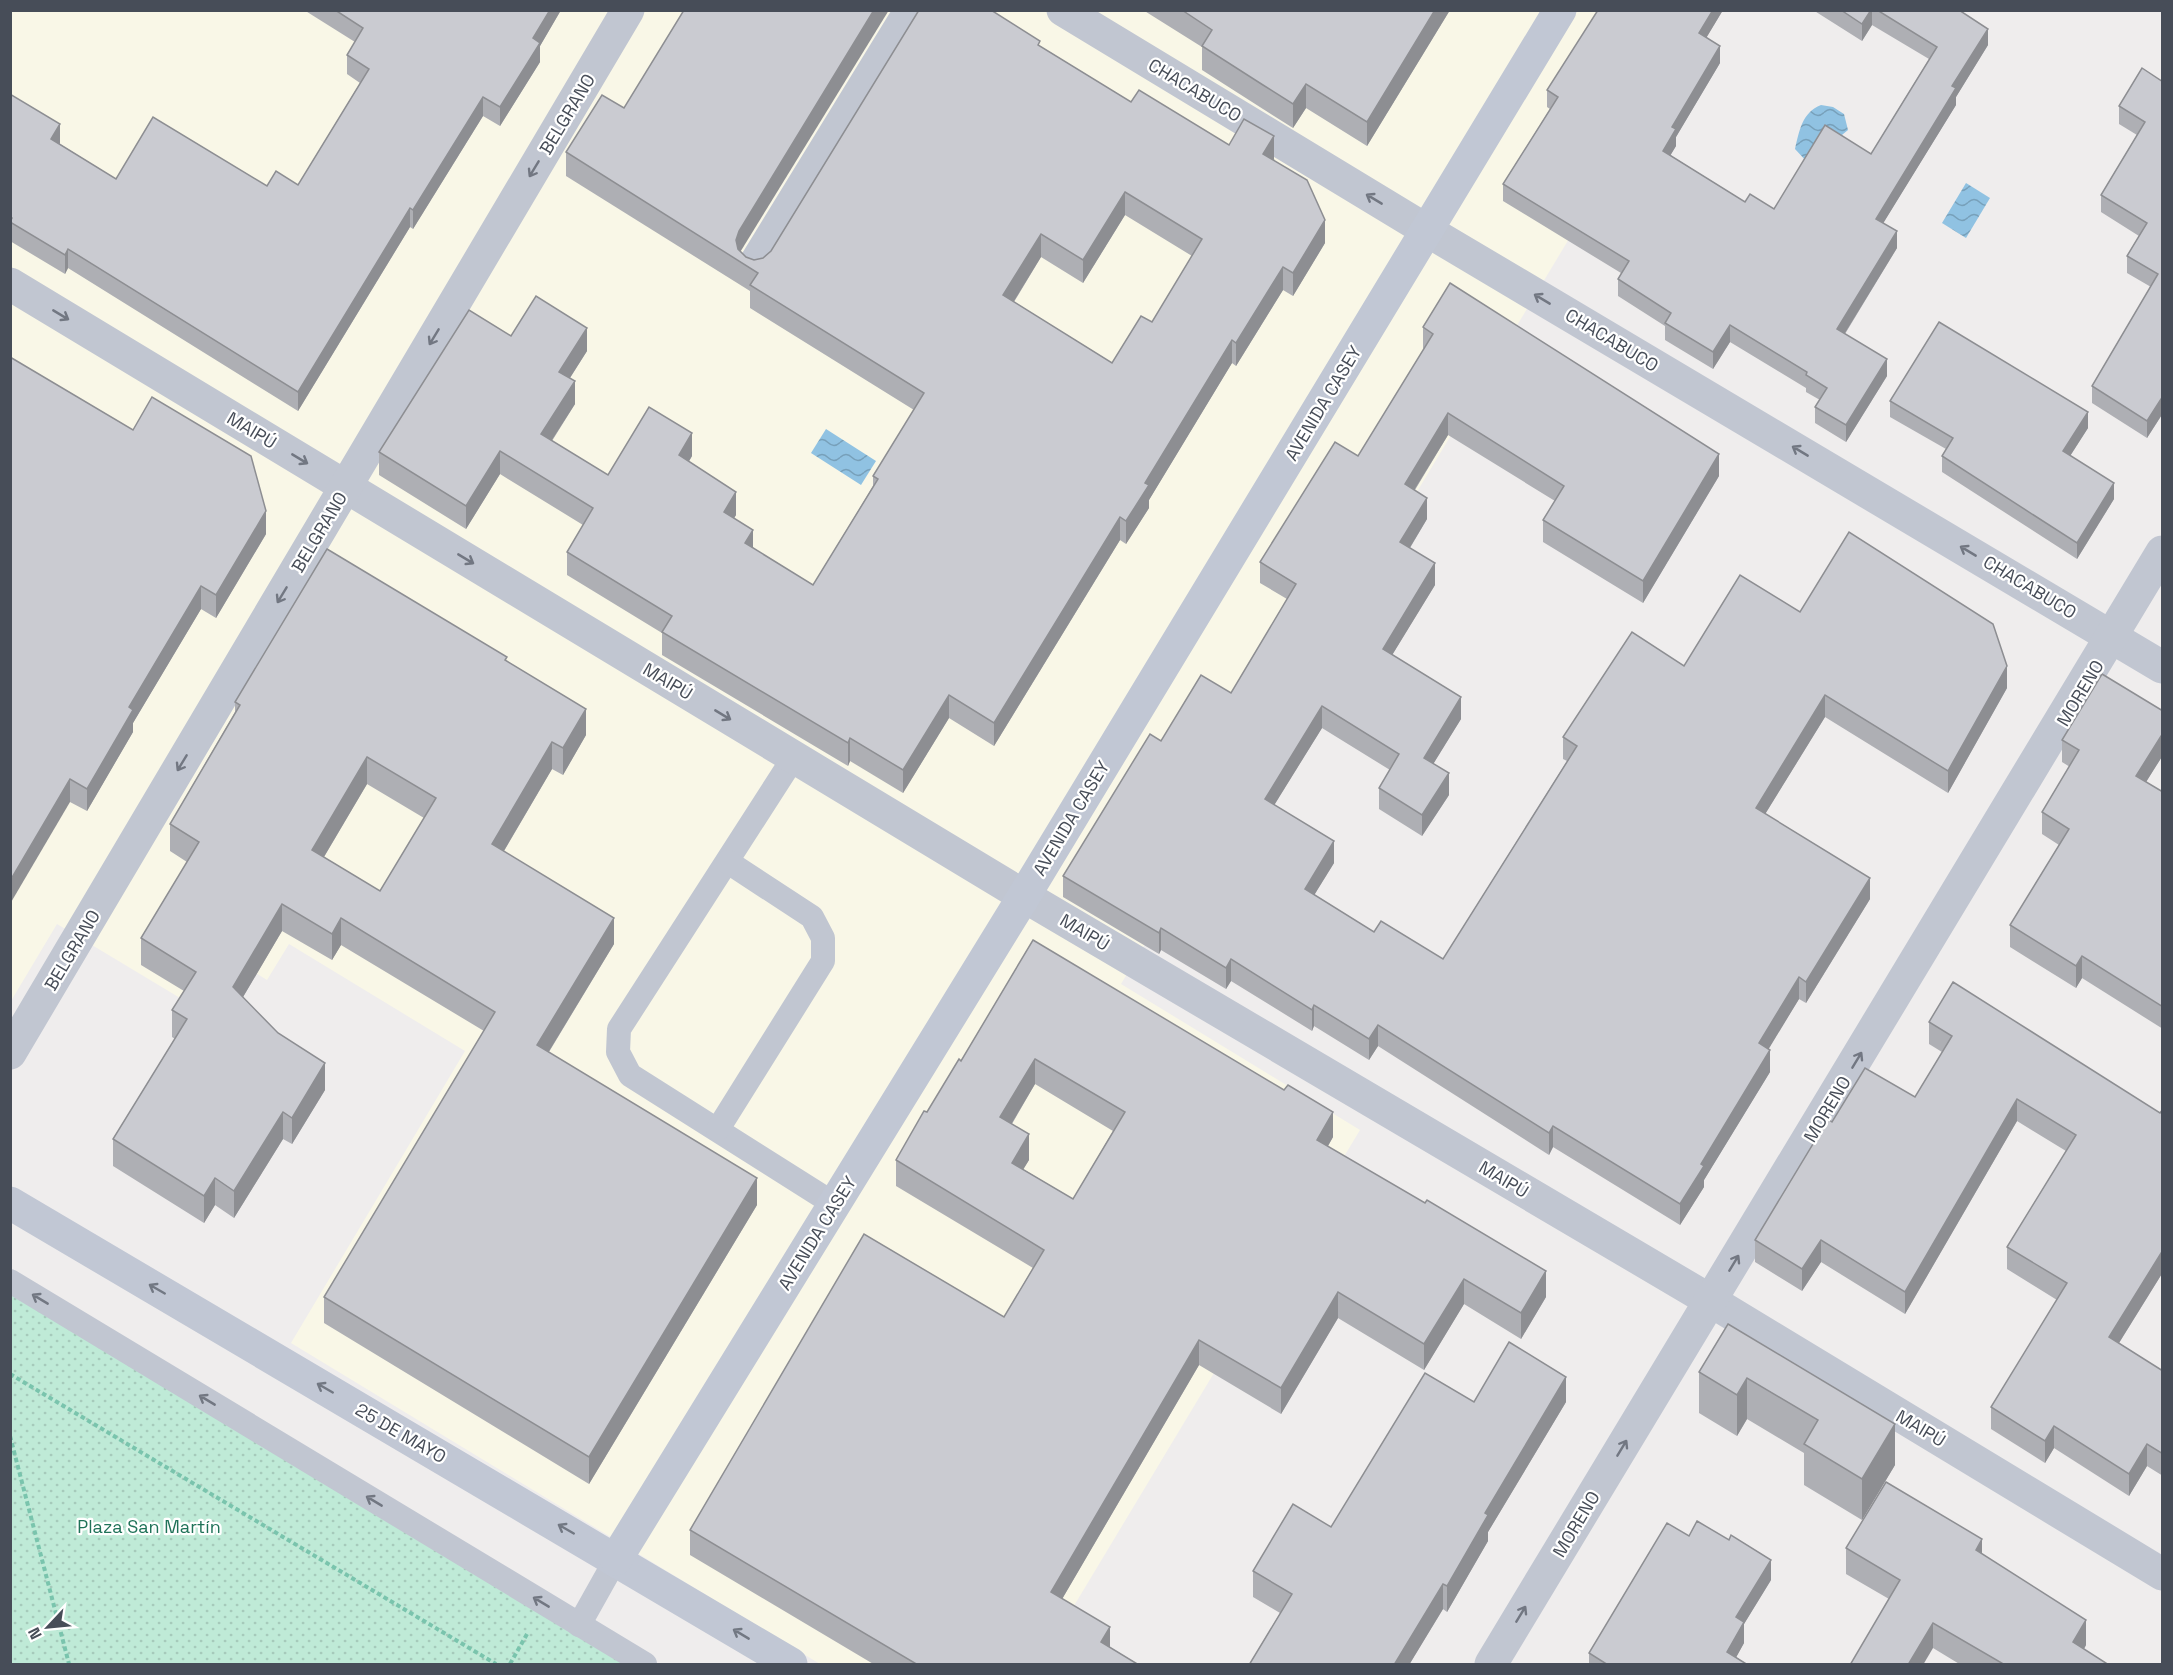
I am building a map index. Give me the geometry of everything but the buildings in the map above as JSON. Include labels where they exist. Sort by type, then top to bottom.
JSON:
[{"type":"main road","name":"AVENIDA CASEY","points":[[616,1559],[1024,896],[1560,10]]},
{"type":"main road","name":"25 DE MAYO","points":[[10,1203],[616,1559],[791,1665]]},
{"type":"street","name":"BELGRANO","points":[[10,1053],[628,10]]},
{"type":"street","points":[[755,264],[911,10]]},
{"type":"street","name":"CHACABUCO","points":[[1063,10],[1428,231],[2163,666]]},
{"type":"street","name":"MAIPÚ","points":[[10,284],[1024,896],[1711,1301],[2163,1574]]},
{"type":"street","name":"MORENO","points":[[1491,1665],[2114,637],[2163,552]]},
{"type":"lane","points":[[794,757],[619,1029],[618,1052],[630,1075],[834,1204]]},
{"type":"lane","points":[[718,1129],[823,961],[823,938],[812,917],[728,862]]},
{"type":"lane","points":[[10,1281],[645,1665]]},
{"type":"lane","name":"AVENIDA CASEY","points":[[579,1625],[616,1559]]},
{"type":"path","points":[[10,1374],[496,1665]]},
{"type":"path","points":[[10,1436],[69,1665]]},
{"type":"shaded area","points":[[11,11],[1706,11],[1121,984],[1360,1130],[1039,1664],[820,1664],[291,1343],[465,1051],[289,944],[267,980],[241,964],[210,1016],[57,924],[11,1001]]},
{"type":"green space","name":"Plaza San Martín","points":[[10,1281],[645,1664],[11,1664]]},
{"type":"water","points":[[1821,105],[1833,107],[1844,114],[1848,130],[1808,163],[1795,149],[1805,118],[1809,112]]},
{"type":"water","points":[[1966,183],[1990,198],[1966,238],[1942,223]]},
{"type":"water","points":[[826,429],[876,461],[861,485],[811,453]]}]
